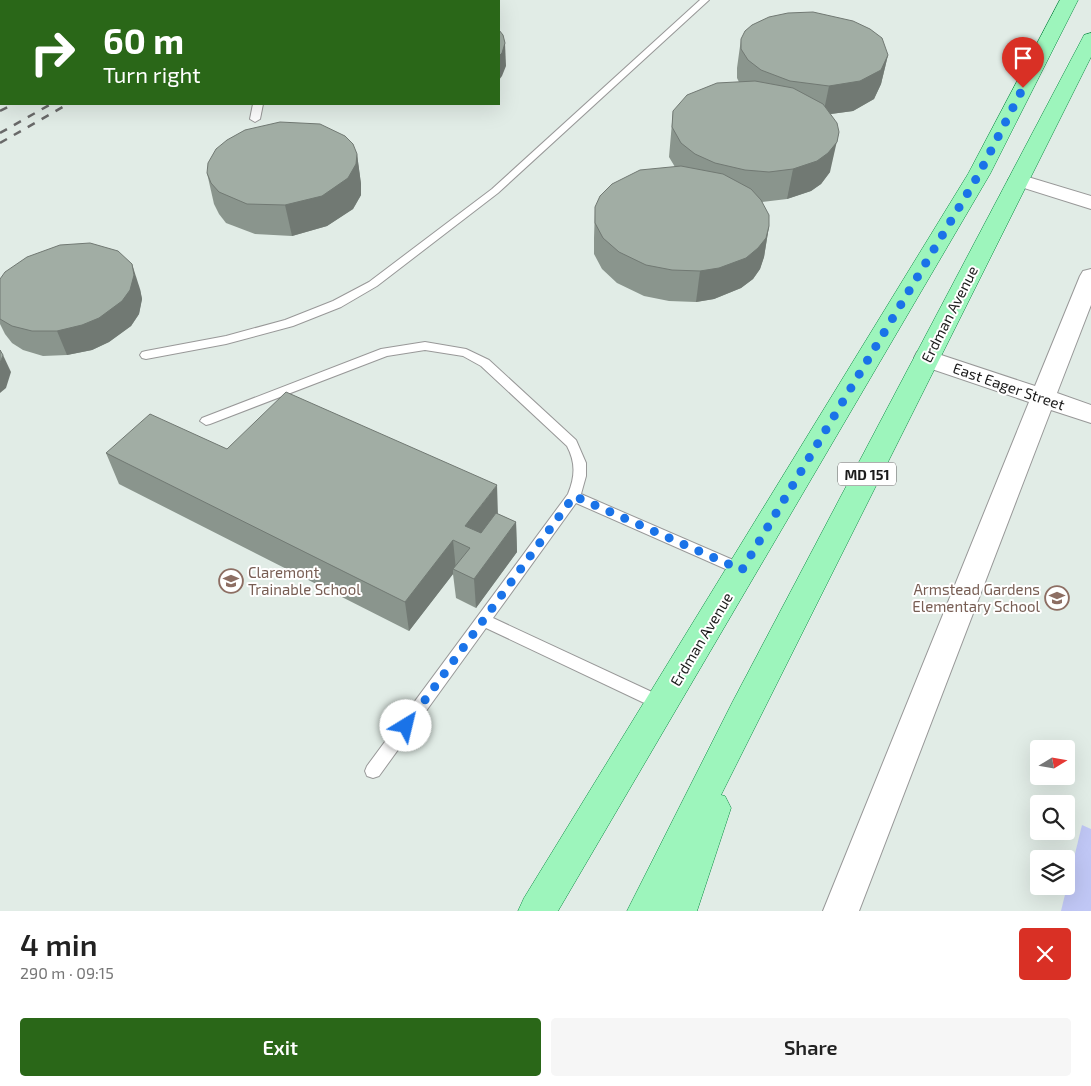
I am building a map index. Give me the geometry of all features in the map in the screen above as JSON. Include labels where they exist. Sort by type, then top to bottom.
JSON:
[{"type":"main road","name":"Erdman Avenue","points":[[538,911],[979,174],[1069,0]]},
{"type":"main road","name":"Erdman Avenue","points":[[646,911],[745,711],[1091,39]]},
{"type":"main road","points":[[678,911],[745,711]]},
{"type":"street","points":[[1018,180],[1091,203]]},
{"type":"street","points":[[841,911],[1091,276]]},
{"type":"street","name":"East Eager Street","points":[[926,358],[1091,414]]},
{"type":"lane","points":[[146,355],[226,340],[289,323],[337,304],[373,284],[495,191],[704,0]]},
{"type":"lane","points":[[255,119],[258,105]]},
{"type":"lane","points":[[206,421],[384,352],[425,346],[466,353],[485,363],[572,443],[578,454],[582,476],[574,496],[373,771]]},
{"type":"lane","points":[[574,496],[742,570]]},
{"type":"lane","points":[[483,620],[662,704]]},
{"type":"shaded area","points":[[1082,825],[1091,829],[1091,911],[1061,911],[1065,895],[1075,895],[1075,854]]},
{"type":"building","points":[[813,12],[853,21],[870,29],[882,38],[888,55],[881,70],[860,81],[829,86],[790,81],[761,70],[748,60],[741,49],[741,39],[745,31],[752,25],[769,17],[788,13]]},
{"type":"building","points":[[500,31],[505,43],[500,55]]},
{"type":"building","points":[[755,81],[793,88],[823,104],[837,123],[839,132],[837,142],[828,153],[817,161],[793,169],[769,172],[745,170],[715,163],[695,154],[681,143],[672,127],[673,111],[687,95],[717,83]]},
{"type":"building","points":[[280,122],[320,124],[345,136],[353,144],[357,154],[356,164],[348,178],[322,196],[285,205],[247,204],[219,192],[211,183],[207,173],[208,163],[216,149],[245,130]]},
{"type":"building","points":[[681,166],[723,174],[751,189],[761,200],[769,215],[766,238],[746,258],[719,268],[700,271],[672,270],[646,265],[619,252],[603,238],[595,223],[595,207],[600,196],[612,184],[640,170]]},
{"type":"building","points":[[90,243],[118,251],[132,264],[134,275],[130,290],[122,301],[99,318],[82,325],[57,331],[32,331],[12,326],[0,319],[0,279],[5,272],[27,257],[60,245]]},
{"type":"building","points":[[0,350],[3,355],[0,363]]},
{"type":"building","points":[[286,392],[497,485],[465,526],[481,533],[496,513],[516,522],[474,579],[453,569],[470,548],[453,540],[405,602],[106,453],[150,414],[227,449]]},
{"type":"railway","points":[[0,111],[12,105]]},
{"type":"railway","points":[[0,133],[49,105]]},
{"type":"railway","points":[[0,143],[66,105]]},
{"type":"place","name":"Claremont Trainable School","points":[[231,581]]},
{"type":"place","name":"Armstead Gardens Elementary School","points":[[1057,598]]},
{"type":"route","points":[[406,726],[574,496],[742,570],[979,174],[1023,88]]}]
